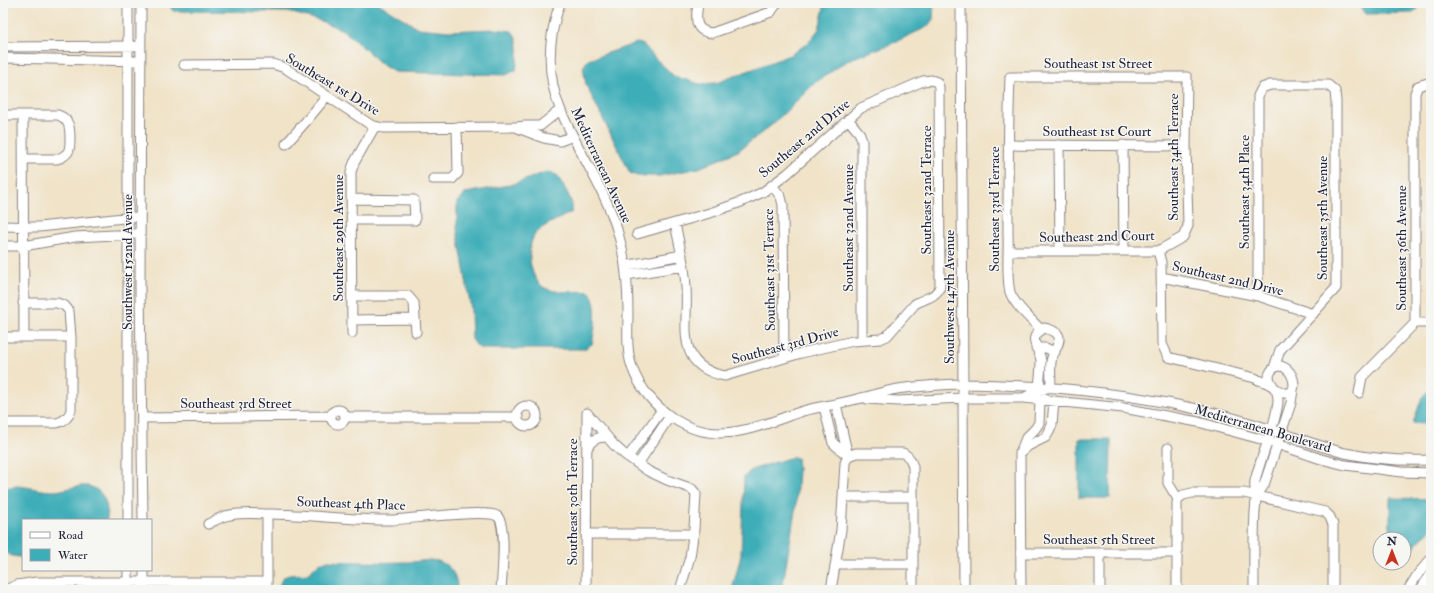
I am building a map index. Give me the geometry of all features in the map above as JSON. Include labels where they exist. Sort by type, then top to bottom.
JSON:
[{"type":"street","name":"Southwest 152nd Avenue","points":[[128,3],[128,519]]},
{"type":"street","name":"Southwest 152nd Avenue","points":[[141,3],[140,234],[143,519]]},
{"type":"street","name":"Mediterranean Avenue","points":[[560,3],[551,35],[550,53],[553,88],[560,110],[608,206],[618,230],[624,253],[626,270],[628,333],[632,367],[640,384],[654,403],[670,416],[691,428],[710,432],[729,433],[747,430],[806,410],[861,399],[897,388],[963,384]]},
{"type":"street","points":[[698,3],[696,20],[699,28],[704,32],[712,33],[771,12],[777,4]]},
{"type":"street","name":"Southwest 147th Avenue","points":[[961,3],[964,590]]},
{"type":"street","points":[[3,47],[142,46]]},
{"type":"street","points":[[3,58],[141,61]]},
{"type":"street","name":"Southeast 1st Drive","points":[[184,65],[273,64],[285,68],[371,125],[383,128],[540,126]]},
{"type":"street","name":"Southeast 1st Street","points":[[1010,77],[1187,77]]},
{"type":"street","name":"Southeast 33rd Terrace","points":[[1010,77],[1008,145],[1008,251],[1010,292],[1014,300],[1041,330],[1044,328],[1050,329],[1058,336],[1059,343],[1051,360],[1051,387]]},
{"type":"street","name":"Southeast 34th Terrace","points":[[1183,237],[1188,226],[1186,146],[1187,77]]},
{"type":"street","name":"Southeast 2nd Drive","points":[[638,234],[713,212],[763,192],[787,174],[861,108],[923,81],[931,80],[937,82],[939,87]]},
{"type":"street","name":"Southeast 36th Avenue","points":[[1359,393],[1362,376],[1414,323],[1414,93],[1418,86],[1427,83]]},
{"type":"street","name":"Southeast 35th Avenue","points":[[1262,88],[1270,85],[1328,85],[1335,91],[1336,102],[1336,288],[1279,353],[1273,369]]},
{"type":"street","name":"Southeast 32nd Terrace","points":[[937,292],[940,287],[939,87]]},
{"type":"street","name":"Southeast 34th Place","points":[[1258,296],[1258,96],[1262,88]]},
{"type":"street","points":[[286,144],[327,96]]},
{"type":"street","points":[[539,136],[540,126],[560,110]]},
{"type":"street","points":[[3,115],[58,116],[65,119],[69,126],[70,148],[68,153],[62,158],[23,159]]},
{"type":"street","points":[[23,115],[24,337]]},
{"type":"street","name":"Southeast 32nd Avenue","points":[[848,118],[860,134],[862,141],[862,340]]},
{"type":"street","name":"Southeast 29th Avenue","points":[[352,332],[351,172],[354,163],[375,126]]},
{"type":"street","points":[[433,179],[452,179],[458,173],[457,127]]},
{"type":"street","name":"Southeast 1st Drive","points":[[517,127],[539,136],[560,141],[573,136]]},
{"type":"street","name":"Southeast 1st Court","points":[[1008,145],[1186,146]]},
{"type":"street","points":[[1059,145],[1060,250]]},
{"type":"street","points":[[1123,146],[1124,251]]},
{"type":"street","name":"Southeast 31st Terrace","points":[[772,185],[781,197],[783,205],[784,358]]},
{"type":"street","points":[[351,199],[414,200],[415,220],[352,220]]},
{"type":"street","points":[[3,226],[48,226],[140,217]]},
{"type":"street","name":"Southeast 3rd Drive","points":[[675,223],[684,266],[686,292],[686,342],[690,354],[697,364],[705,370],[715,374],[724,376],[784,358],[853,341],[887,336],[915,304],[921,300],[933,296],[937,292]]},
{"type":"street","points":[[48,226],[49,241]]},
{"type":"street","points":[[3,246],[23,246],[75,237],[140,234]]},
{"type":"street","name":"Southeast 2nd Court","points":[[1008,251],[1158,251],[1183,237]]},
{"type":"street","points":[[1158,251],[1161,262],[1162,344],[1168,357],[1255,378],[1274,387],[1278,391],[1285,393],[1293,390]]},
{"type":"street","points":[[626,270],[682,255]]},
{"type":"street","points":[[663,259],[665,269]]},
{"type":"street","points":[[626,270],[665,269],[684,266]]},
{"type":"street","name":"Southeast 2nd Drive","points":[[1161,278],[1258,296],[1313,314]]},
{"type":"street","points":[[352,296],[408,296],[414,303],[416,332]]},
{"type":"street","points":[[3,423],[57,423],[68,417],[71,410],[70,315],[65,306],[57,303],[23,303]]},
{"type":"street","points":[[352,320],[415,319]]},
{"type":"street","points":[[1414,323],[1431,323]]},
{"type":"street","points":[[1039,387],[1041,361],[1040,355],[1036,348],[1035,336],[1041,330]]},
{"type":"street","points":[[3,337],[71,337]]},
{"type":"street","points":[[1036,348],[1046,348],[1055,352]]},
{"type":"street","points":[[1256,497],[1264,485],[1291,403],[1294,381],[1283,362],[1283,348]]},
{"type":"street","points":[[1255,378],[1258,375],[1269,373],[1273,369],[1281,366],[1286,368]]},
{"type":"street","points":[[1254,590],[1254,517],[1256,497],[1254,483],[1268,441],[1278,401],[1277,392],[1269,379],[1273,369]]},
{"type":"street","name":"Mediterranean Boulevard","points":[[963,384],[1051,387],[1136,398],[1194,409],[1282,433],[1345,453],[1374,458],[1409,461],[1431,460]]},
{"type":"street","name":"Mediterranean Boulevard","points":[[1023,398],[1040,390],[1051,387]]},
{"type":"street","name":"Mediterranean Boulevard","points":[[1040,400],[1050,397],[1064,389]]},
{"type":"street","name":"Mediterranean Avenue","points":[[861,399],[898,401],[964,398]]},
{"type":"street","name":"Mediterranean Boulevard","points":[[964,398],[1023,398],[1123,408],[1198,422],[1268,441],[1321,460],[1345,465],[1402,472],[1431,473]]},
{"type":"street","points":[[1021,590],[1020,453],[1026,438],[1039,423],[1040,400]]},
{"type":"street","points":[[1020,453],[1028,446],[1046,437],[1052,425],[1054,401]]},
{"type":"street","points":[[1278,401],[1291,403]]},
{"type":"street","points":[[831,590],[841,530],[845,463],[848,456],[836,404]]},
{"type":"street","points":[[824,407],[833,443],[848,456]]},
{"type":"street","points":[[628,457],[662,410]]},
{"type":"street","name":"Southeast 30th Terrace","points":[[586,590],[587,413],[606,437]]},
{"type":"street","name":"Southeast 3rd Street","points":[[142,418],[330,416],[332,421],[336,424],[341,423],[345,417],[518,417]]},
{"type":"street","points":[[638,464],[670,416]]},
{"type":"street","points":[[587,451],[588,446],[595,439],[606,437],[614,446],[648,471],[692,489],[696,494],[694,534],[690,557],[680,590]]},
{"type":"street","points":[[1168,448],[1168,483],[1178,499],[1177,590]]},
{"type":"street","points":[[848,456],[856,453],[903,453],[912,461],[913,590]]},
{"type":"street","points":[[1178,499],[1183,495],[1192,493],[1244,493],[1325,512],[1330,517],[1332,525],[1332,590]]},
{"type":"street","points":[[843,497],[913,497]]},
{"type":"street","name":"Southeast 4th Place","points":[[208,524],[219,517],[232,514],[267,514],[377,520],[414,519],[481,513],[495,515],[500,520],[502,529],[503,556],[501,590]]},
{"type":"street","points":[[5,590],[23,587],[37,582],[75,586],[267,586],[267,514]]},
{"type":"street","points":[[586,534],[694,534]]},
{"type":"street","name":"Southeast 5th Street","points":[[1021,553],[1177,553]]},
{"type":"street","points":[[1100,553],[1100,590]]},
{"type":"street","points":[[1420,590],[1428,576],[1431,559]]},
{"type":"street","points":[[836,564],[913,564]]},
{"type":"street","points":[[128,571],[128,586]]},
{"type":"street","points":[[144,571],[144,586]]},
{"type":"street","points":[[1408,590],[1418,574],[1428,576]]},
{"type":"water","points":[[168,3],[378,3],[418,28],[449,31],[495,29],[512,31],[518,45],[516,70],[506,75],[394,72],[384,66],[343,30],[318,20],[289,12],[173,11]]},
{"type":"water","points":[[825,3],[934,3],[933,19],[927,27],[891,44],[850,59],[816,82],[773,124],[738,151],[699,168],[659,176],[637,176],[630,173],[586,85],[583,67],[588,60],[637,43],[644,45],[674,76],[700,84],[716,83],[790,55],[808,43],[819,29]]},
{"type":"water","points":[[1360,3],[1420,3],[1419,8],[1413,13],[1365,14],[1360,7]]},
{"type":"water","points":[[546,172],[557,175],[570,198],[572,203],[572,212],[543,227],[537,232],[531,245],[530,263],[532,271],[541,285],[547,289],[558,291],[590,292],[595,304],[595,324],[592,344],[584,349],[481,349],[472,339],[471,309],[457,229],[457,202],[466,193],[514,184]]},
{"type":"water","points":[[1431,388],[1431,424],[1413,423],[1422,397]]},
{"type":"water","points":[[1079,439],[1111,439],[1110,498],[1079,498]]},
{"type":"water","points":[[789,458],[797,458],[798,468],[796,505],[782,590],[732,590],[741,555],[744,477],[751,470]]},
{"type":"water","points":[[18,486],[53,491],[88,486],[99,491],[105,501],[107,507],[107,519],[22,519],[22,557],[10,555],[3,551],[3,490]]},
{"type":"water","points":[[1390,498],[1431,499],[1431,529],[1412,549],[1412,531],[1390,531]]},
{"type":"water","points":[[326,561],[438,561],[447,565],[453,572],[457,590],[279,590],[282,579],[285,577],[289,575],[308,574],[319,563]]}]
